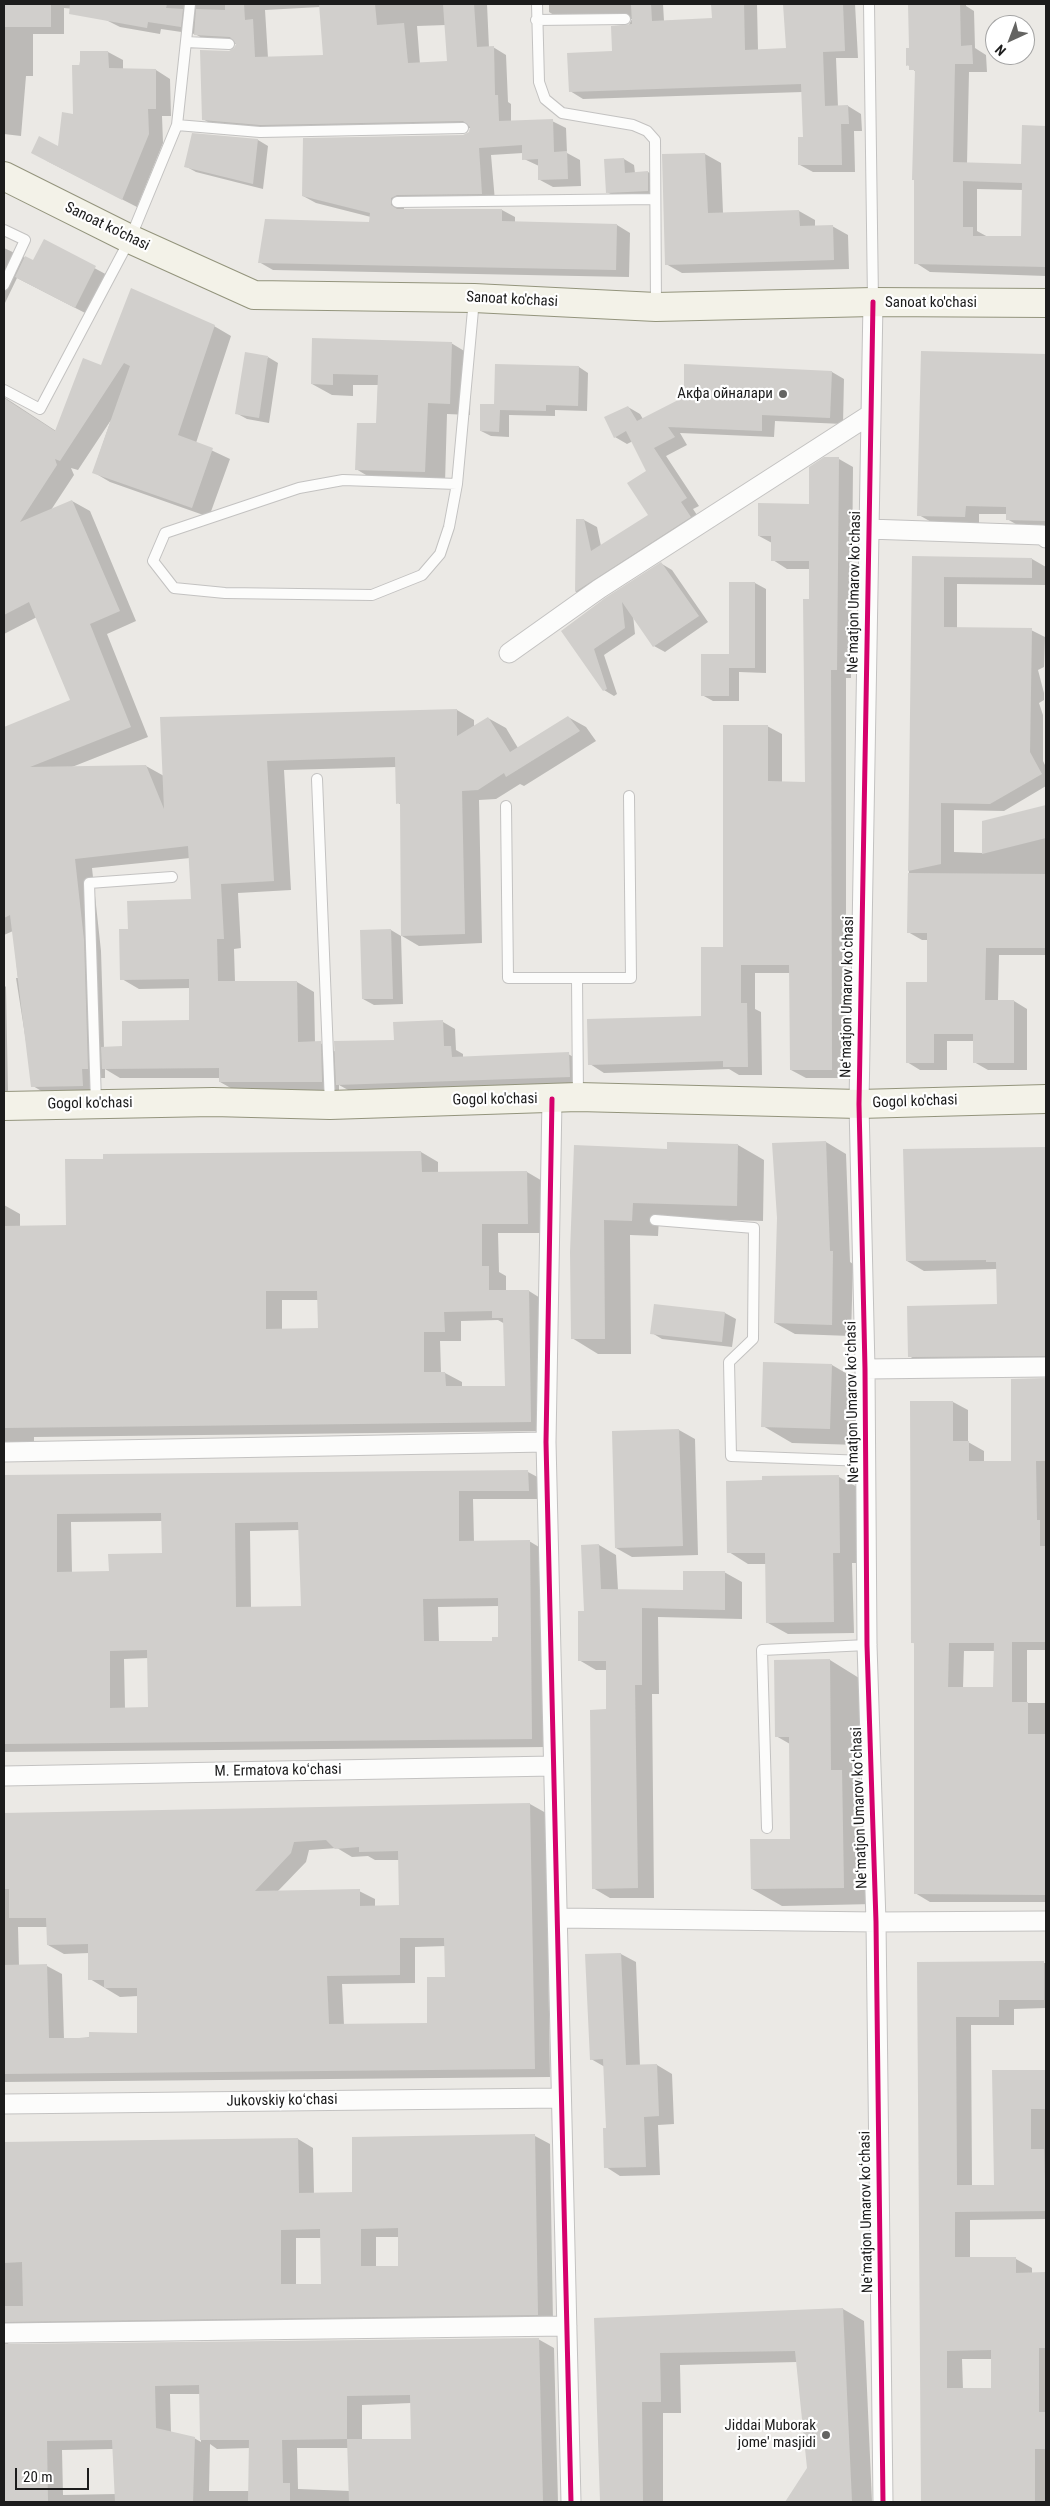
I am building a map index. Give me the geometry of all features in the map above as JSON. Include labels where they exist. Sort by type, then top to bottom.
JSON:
[{"type":"main road","name":"Sanoat ko'chasi","points":[[4,176],[130,239],[254,295],[474,298],[656,307],[873,302],[1046,303]]},
{"type":"main road","name":"Gogol ko'chasi","points":[[4,1106],[212,1102],[330,1105],[565,1098],[859,1104],[1046,1099]]},
{"type":"street","name":"Neʻmatjon Umarov koʻchasi","points":[[873,302],[859,1104],[865,1369],[866,1645],[876,1922],[883,2502]]},
{"type":"street","points":[[508,653],[600,589],[871,414]]},
{"type":"street","points":[[868,529],[1043,535],[1046,538]]},
{"type":"street","points":[[565,1098],[546,1442],[553,1766],[559,1918],[561,2098],[571,2502]]},
{"type":"street","points":[[865,1369],[1046,1367]]},
{"type":"street","points":[[4,1452],[546,1442]]},
{"type":"street","name":"M. Ermatova koʻchasi","points":[[4,1776],[553,1766]]},
{"type":"street","points":[[559,1918],[876,1922],[1046,1921]]},
{"type":"street","name":"Jukovskiy koʻchasi","points":[[4,2104],[561,2098]]},
{"type":"street","points":[[4,2333],[567,2326]]},
{"type":"lane","points":[[4,390],[40,409],[130,239],[177,125],[190,4]]},
{"type":"lane","points":[[537,4],[539,82],[545,99],[562,113],[633,124],[647,131],[656,140],[656,307]]},
{"type":"lane","points":[[869,4],[873,302]]},
{"type":"lane","points":[[536,20],[625,19]]},
{"type":"lane","points":[[186,42],[229,44]]},
{"type":"lane","points":[[177,125],[260,132],[463,128]]},
{"type":"lane","points":[[397,202],[656,199]]},
{"type":"lane","points":[[4,230],[25,240],[4,285]]},
{"type":"lane","points":[[457,484],[343,480],[300,488],[165,534],[153,561],[174,588],[225,593],[372,595],[422,574],[440,554],[449,527],[457,484],[474,298]]},
{"type":"lane","points":[[317,779],[330,1105]]},
{"type":"lane","points":[[506,806],[508,978],[631,978],[629,796]]},
{"type":"lane","points":[[96,1104],[89,883],[172,877]]},
{"type":"lane","points":[[565,1098],[577,978]]},
{"type":"lane","points":[[655,1220],[754,1228],[753,1340],[729,1362],[731,1456],[866,1461]]},
{"type":"lane","points":[[767,1828],[762,1650],[866,1645]]},
{"type":"building","points":[[4,4],[51,4],[51,27],[4,27]]},
{"type":"building","points":[[70,4],[167,4],[166,8],[183,9],[181,27],[148,22],[147,28],[69,14]]},
{"type":"building","points":[[225,4],[244,4],[245,20],[253,19],[255,57],[323,55],[319,4],[375,4],[377,25],[404,23],[408,63],[447,61],[443,4],[474,4],[477,47],[494,46],[495,95],[498,95],[499,121],[553,119],[554,152],[567,151],[568,179],[538,180],[538,159],[522,160],[522,145],[479,148],[482,194],[397,195],[391,198],[391,205],[397,209],[502,209],[502,221],[617,224],[616,270],[258,263],[265,219],[369,222],[370,213],[302,196],[303,138],[463,135],[469,132],[470,127],[463,121],[260,125],[202,120],[200,50],[229,51],[236,44],[230,37],[194,35],[196,9],[225,10]]},
{"type":"building","points":[[631,4],[651,4],[652,21],[712,18],[711,4],[744,4],[745,50],[786,48],[783,4],[843,4],[845,51],[823,52],[825,106],[848,105],[849,124],[841,124],[842,165],[798,165],[798,137],[803,137],[801,84],[569,92],[567,53],[612,51],[611,26],[632,24]]},
{"type":"building","points":[[908,4],[960,4],[961,46],[972,45],[973,64],[955,64],[953,162],[1021,164],[1022,125],[1046,126],[1046,267],[914,264],[914,180],[912,180],[915,70],[909,70],[909,65],[906,66],[906,48],[909,48]],"holes":[[[963,181],[1022,183],[1021,236],[973,236],[973,227],[963,227]]]},
{"type":"building","points":[[80,51],[108,51],[109,68],[156,69],[156,109],[148,109],[149,134],[122,200],[31,153],[39,136],[58,146],[62,112],[73,114],[72,65],[80,65]]},
{"type":"building","points":[[192,133],[258,139],[253,184],[184,167]]},
{"type":"building","points":[[705,153],[708,213],[799,210],[800,226],[833,225],[834,260],[665,265],[662,154]]},
{"type":"building","points":[[624,158],[625,173],[648,171],[648,191],[606,193],[604,159]]},
{"type":"building","points":[[44,239],[96,266],[75,308],[15,277],[25,256],[33,260]]},
{"type":"building","points":[[131,288],[215,325],[178,435],[213,448],[192,508],[92,473],[130,366],[124,363],[60,461],[55,459],[57,465],[20,522],[72,500],[120,611],[90,624],[131,727],[30,767],[146,765],[164,809],[160,717],[457,709],[457,736],[488,717],[510,752],[568,716],[580,731],[506,777],[504,773],[478,790],[462,791],[465,934],[401,936],[400,803],[396,804],[395,757],[267,761],[274,881],[221,884],[224,939],[217,939],[218,981],[297,981],[298,1042],[321,1041],[322,1082],[219,1082],[219,1068],[102,1069],[101,1047],[122,1046],[122,1021],[189,1020],[189,979],[120,980],[119,929],[128,929],[127,901],[191,899],[188,846],[75,859],[84,940],[88,1069],[82,1069],[83,1086],[31,1087],[10,915],[4,918],[4,727],[70,700],[29,602],[4,615],[4,398],[55,431],[83,358],[101,365]]},
{"type":"building","points":[[312,338],[452,342],[450,404],[428,403],[425,472],[355,470],[357,423],[376,423],[378,375],[333,374],[333,385],[311,384]]},
{"type":"building","points":[[921,351],[1046,354],[1046,521],[1006,520],[1006,507],[966,506],[965,517],[917,516]]},
{"type":"building","points":[[245,352],[268,356],[259,418],[235,414]]},
{"type":"building","points":[[495,364],[579,366],[578,406],[546,405],[546,411],[500,410],[499,432],[480,431],[480,404],[494,404]]},
{"type":"building","points":[[684,364],[832,371],[830,418],[762,415],[762,431],[668,427],[675,437],[654,448],[687,498],[681,502],[691,517],[575,592],[576,519],[584,519],[591,551],[648,515],[627,483],[646,471],[626,431],[614,438],[604,417],[628,406],[637,421],[684,397]]},
{"type":"building","points":[[824,457],[839,457],[837,670],[831,670],[832,1070],[790,1070],[789,965],[741,965],[741,1003],[747,1003],[748,1067],[723,1067],[723,1061],[588,1065],[587,1019],[701,1016],[701,947],[723,947],[723,725],[768,725],[768,781],[805,782],[803,599],[809,599],[809,561],[771,561],[771,536],[758,536],[758,503],[809,504],[809,467]]},
{"type":"building","points":[[912,556],[1032,558],[1032,578],[944,577],[944,627],[1032,628],[1030,752],[1042,774],[990,804],[941,803],[941,864],[908,871]]},
{"type":"building","points":[[661,562],[699,616],[653,647],[622,602],[625,628],[594,649],[607,689],[603,691],[561,631],[605,598]]},
{"type":"building","points":[[729,582],[755,582],[755,668],[729,668]]},
{"type":"building","points":[[701,654],[729,654],[729,696],[701,696]]},
{"type":"building","points":[[1046,805],[1046,838],[982,854],[982,821]]},
{"type":"building","points":[[908,873],[1046,874],[1046,948],[986,948],[985,1000],[1014,1000],[1014,1063],[973,1063],[973,1034],[934,1034],[934,1063],[906,1063],[906,982],[927,982],[927,933],[907,933]]},
{"type":"building","points":[[391,929],[393,999],[362,999],[360,930]]},
{"type":"building","points":[[443,1020],[444,1046],[451,1046],[452,1057],[569,1052],[570,1077],[336,1085],[334,1041],[394,1040],[393,1022]]},
{"type":"building","points":[[826,1141],[830,1251],[833,1251],[832,1325],[774,1323],[777,1218],[772,1143]]},
{"type":"building","points":[[667,1142],[738,1144],[737,1206],[633,1203],[632,1221],[604,1220],[605,1339],[571,1339],[570,1252],[574,1145],[667,1149]]},
{"type":"building","points":[[1046,1147],[1046,1356],[908,1357],[907,1306],[997,1304],[996,1262],[986,1262],[986,1260],[906,1261],[903,1149]]},
{"type":"building","points":[[421,1151],[422,1172],[527,1171],[528,1224],[482,1224],[482,1266],[489,1266],[489,1290],[529,1290],[531,1422],[4,1428],[4,1226],[66,1225],[65,1159],[103,1159],[103,1154]],"holes":[[[266,1291],[317,1291],[318,1328],[266,1329]],[[492,1311],[492,1318],[503,1318],[505,1386],[446,1386],[445,1372],[424,1372],[424,1332],[445,1332],[444,1312]]]},
{"type":"building","points":[[654,1304],[725,1312],[722,1342],[650,1334]]},
{"type":"building","points":[[763,1362],[832,1364],[830,1429],[761,1427]]},
{"type":"building","points":[[1046,1378],[1046,1461],[1036,1461],[1037,1520],[1040,1520],[1040,1546],[1046,1546],[1046,1642],[1012,1642],[1012,1702],[1028,1702],[1028,1734],[1046,1734],[1046,1895],[914,1894],[914,1643],[911,1643],[910,1401],[953,1401],[953,1441],[969,1441],[969,1461],[1011,1461],[1011,1379]],"holes":[[[949,1643],[994,1643],[993,1687],[948,1687]]]},
{"type":"building","points":[[679,1429],[683,1546],[615,1548],[612,1431]]},
{"type":"building","points":[[528,1470],[529,1491],[459,1491],[459,1541],[530,1540],[532,1739],[4,1744],[4,1475]],"holes":[[[161,1513],[162,1553],[108,1554],[109,1571],[57,1572],[57,1514]],[[298,1522],[301,1606],[236,1607],[235,1523]],[[498,1598],[498,1637],[492,1637],[492,1641],[424,1641],[423,1599]],[[147,1650],[148,1707],[110,1708],[110,1651]]]},
{"type":"building","points":[[839,1475],[840,1553],[833,1553],[834,1622],[766,1623],[765,1553],[727,1553],[726,1481],[762,1480],[762,1476]]},
{"type":"building","points":[[599,1544],[601,1589],[683,1590],[683,1571],[725,1571],[725,1610],[642,1608],[642,1685],[635,1685],[638,1888],[592,1889],[590,1710],[606,1709],[606,1661],[578,1661],[578,1611],[584,1611],[581,1545]]},
{"type":"building","points":[[830,1659],[831,1770],[842,1770],[844,1888],[751,1889],[750,1839],[790,1839],[789,1737],[775,1737],[774,1660]]},
{"type":"building","points":[[530,1803],[535,2069],[4,2074],[4,1965],[47,1964],[49,2038],[89,2038],[89,2032],[137,2033],[137,1988],[104,1988],[104,1980],[88,1980],[88,1944],[47,1945],[46,1918],[9,1918],[9,1889],[4,1889],[4,1813]],"holes":[[[326,1840],[335,1849],[359,1847],[359,1852],[398,1851],[399,1905],[360,1906],[360,1889],[255,1891],[291,1853],[294,1842]],[[400,1938],[444,1938],[445,1977],[427,1977],[427,2023],[329,2024],[327,1976],[400,1975]]]},
{"type":"building","points":[[621,1953],[626,2065],[657,2064],[659,2116],[644,2117],[646,2167],[604,2168],[603,2128],[606,2128],[603,2059],[590,2060],[585,1954]]},
{"type":"building","points":[[1044,1961],[1044,2000],[999,2000],[999,2017],[956,2017],[957,2185],[994,2185],[992,2070],[1046,2070],[1046,2109],[1031,2109],[1031,2149],[1044,2149],[1046,2211],[955,2212],[955,2257],[1016,2257],[1016,2273],[1046,2272],[1046,2348],[1039,2348],[1039,2412],[1046,2412],[1046,2449],[1035,2449],[1035,2502],[921,2502],[917,1962]],"holes":[[[991,2350],[991,2388],[947,2388],[947,2351]]]},
{"type":"building","points":[[535,2134],[538,2315],[4,2322],[4,2306],[23,2306],[22,2262],[4,2263],[4,2142],[298,2138],[299,2193],[352,2192],[352,2137]],"holes":[[[398,2228],[398,2266],[361,2266],[361,2229]],[[320,2229],[321,2284],[281,2284],[281,2230]]]},
{"type":"building","name":"Jiddai Muborak jome' masjidi","points":[[843,2308],[852,2502],[785,2502],[807,2468],[795,2351],[660,2353],[661,2402],[642,2402],[643,2502],[600,2502],[594,2318]]},
{"type":"building","points":[[539,2338],[543,2502],[349,2502],[347,2439],[282,2440],[283,2483],[290,2483],[290,2502],[248,2502],[249,2440],[200,2440],[199,2385],[155,2386],[156,2428],[195,2437],[193,2502],[115,2502],[112,2440],[47,2441],[48,2502],[4,2502],[4,2344]],"holes":[[[410,2395],[411,2439],[347,2439],[347,2396]]]},
{"type":"cycle path","points":[[873,302],[859,1104],[865,1369],[867,1645],[876,1922],[883,2502]]},
{"type":"cycle path","points":[[552,1099],[546,1442],[571,2502]]},
{"type":"place","name":"Акфа ойналари","points":[[783,394]]},
{"type":"place","name":"Jiddai Muborak jome' masjidi","points":[[826,2435]]}]
